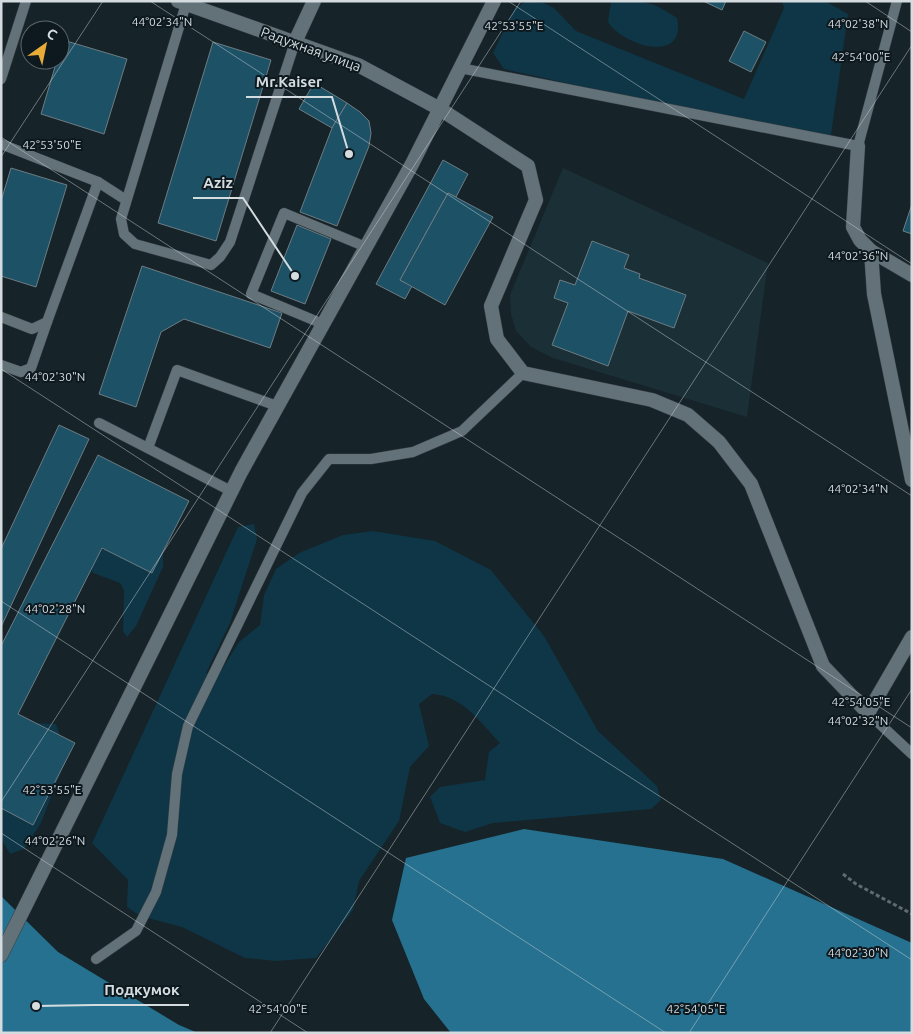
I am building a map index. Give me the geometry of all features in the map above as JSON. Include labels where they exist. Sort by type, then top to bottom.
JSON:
[{"type":"street","points":[[295,42],[314,1]]},
{"type":"street","name":"Радужная улица","points":[[182,3],[358,65],[440,109],[528,166],[536,200],[491,306],[497,340],[523,372]]},
{"type":"street","points":[[1,956],[231,491],[412,164],[491,7]]},
{"type":"street","points":[[858,146],[854,227],[860,240],[871,251],[912,275]]},
{"type":"street","points":[[871,251],[874,294],[912,480]]},
{"type":"street","points":[[523,372],[652,400],[688,415],[719,442],[751,484],[823,666],[868,713],[912,637]]},
{"type":"lane","points":[[1,79],[26,1]]},
{"type":"lane","points":[[491,7],[499,1]]},
{"type":"lane","points":[[460,68],[858,146],[897,1]]},
{"type":"lane","points":[[182,3],[121,218],[124,234],[135,244],[211,265],[220,257],[230,242],[295,42]]},
{"type":"lane","points":[[1,144],[98,182],[126,200]]},
{"type":"lane","points":[[1,365],[20,372],[31,368],[98,182]]},
{"type":"lane","points":[[323,324],[251,294],[284,214],[366,247]]},
{"type":"lane","points":[[1,317],[32,329],[47,322]]},
{"type":"lane","points":[[148,448],[177,370],[277,406]]},
{"type":"lane","points":[[96,959],[136,931],[156,892],[172,834],[177,774],[188,726],[302,493],[329,459],[371,459],[413,452],[462,431],[523,372]]},
{"type":"lane","points":[[99,423],[231,491]]},
{"type":"lane","points":[[868,713],[912,754]]},
{"type":"path","points":[[844,874],[856,884],[912,914]]},
{"type":"shaded area","points":[[527,1],[544,3],[554,8],[576,31],[744,99],[784,8],[782,1],[825,1],[848,14],[830,142],[504,69],[493,53],[515,8]]},
{"type":"shaded area","points":[[611,1],[646,3],[660,8],[677,18],[678,33],[673,42],[664,46],[652,47],[639,44],[616,31],[608,22]]},
{"type":"shaded area","points":[[563,168],[768,263],[747,417],[553,358],[531,347],[516,331],[511,314],[510,295]]},
{"type":"shaded area","points":[[254,524],[257,539],[230,623],[206,673],[217,677],[239,642],[260,625],[264,595],[276,569],[299,553],[343,535],[373,531],[435,541],[491,570],[544,636],[598,731],[657,786],[661,800],[651,809],[493,823],[465,832],[440,823],[430,797],[440,787],[485,780],[489,752],[500,743],[462,705],[443,696],[432,694],[419,704],[429,746],[410,767],[399,821],[359,881],[353,910],[316,958],[276,961],[245,958],[182,927],[140,916],[127,907],[128,880],[92,843],[238,527]]},
{"type":"shaded area","points":[[163,539],[163,567],[136,626],[127,637],[123,631],[124,590],[120,583],[93,573],[85,555],[91,550],[142,550]]},
{"type":"shaded area","points":[[12,722],[56,724],[67,756],[41,823],[24,849],[10,854],[1,834],[1,736]]},
{"type":"shaded area","points":[[524,829],[723,859],[912,943],[912,1033],[451,1033],[424,999],[392,920],[406,858]]},
{"type":"shaded area","points":[[1,896],[58,952],[179,1025],[198,1033],[1,1033]]},
{"type":"building","points":[[703,1],[726,1],[722,10]]},
{"type":"building","points":[[744,31],[766,42],[751,72],[729,61]]},
{"type":"building","points":[[70,42],[127,59],[104,134],[41,114],[54,70],[70,70]]},
{"type":"building","points":[[213,42],[271,60],[216,241],[158,223]]},
{"type":"building","points":[[314,83],[347,103],[332,128],[299,109]]},
{"type":"building","points":[[347,103],[369,121],[371,133],[369,146],[337,226],[300,212],[332,128]]},
{"type":"building","points":[[443,160],[468,174],[456,197],[448,193],[400,280],[412,286],[405,299],[376,284]]},
{"type":"building","points":[[11,168],[67,185],[36,287],[1,276],[1,201]]},
{"type":"building","points":[[448,193],[493,217],[445,305],[400,280]]},
{"type":"building","points":[[912,204],[912,234],[903,231]]},
{"type":"building","points":[[297,225],[331,239],[305,304],[271,291]]},
{"type":"building","points":[[592,241],[629,255],[624,268],[640,274],[639,278],[686,295],[674,328],[628,311],[608,366],[552,345],[568,303],[554,298],[560,280],[575,285]]},
{"type":"building","points":[[142,266],[282,313],[270,348],[184,319],[161,332],[136,407],[99,394]]},
{"type":"building","points":[[59,425],[89,439],[1,627],[1,549]]},
{"type":"building","points":[[98,455],[189,501],[152,573],[102,548],[18,714],[75,743],[33,825],[1,808],[1,646]]},
{"type":"place","name":"Mr.Kaiser","points":[[349,154]]},
{"type":"place","name":"Aziz","points":[[295,276]]},
{"type":"place","name":"Подкумок","points":[[36,1006]]}]
